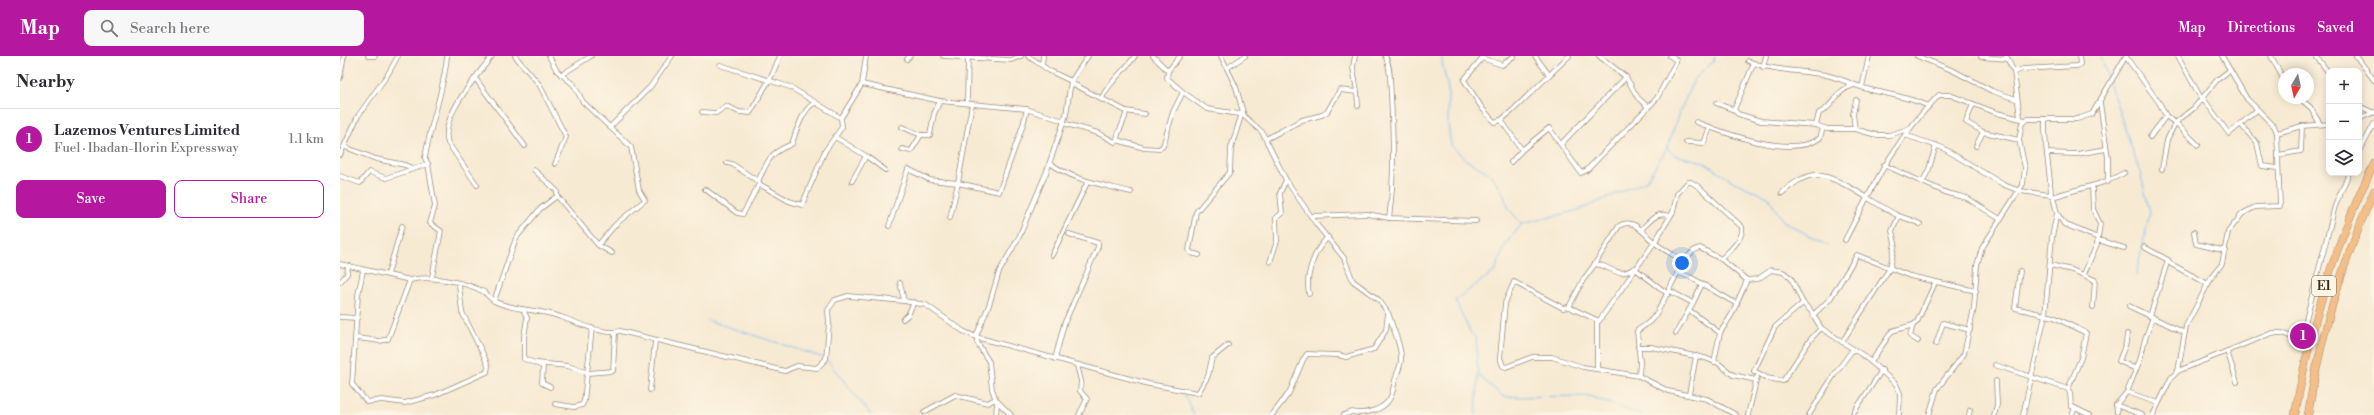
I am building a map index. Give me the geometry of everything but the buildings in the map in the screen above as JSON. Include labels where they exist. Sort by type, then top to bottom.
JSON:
[{"type":"highway","name":"E1","points":[[2295,415],[2309,344],[2335,254],[2358,197],[2374,164]]},
{"type":"highway","name":"E1","points":[[2308,415],[2319,354],[2336,289],[2374,191]]},
{"type":"street","points":[[340,78],[344,56]]},
{"type":"street","points":[[368,56],[375,56]]},
{"type":"street","points":[[340,155],[358,116],[388,74],[398,56]]},
{"type":"street","points":[[432,277],[441,231],[430,223],[435,206],[428,164],[425,158],[438,96],[445,80],[447,56]]},
{"type":"street","points":[[477,185],[448,142],[447,136],[454,108],[492,56]]},
{"type":"street","points":[[515,56],[539,84],[566,137],[555,164]]},
{"type":"street","points":[[549,56],[561,74],[571,82],[583,102],[631,147],[639,190],[645,200],[616,224],[598,245]]},
{"type":"street","points":[[561,74],[591,56]]},
{"type":"street","points":[[610,127],[647,90],[672,56]]},
{"type":"street","points":[[702,112],[716,113],[726,106],[739,112],[750,113],[770,80],[780,56]]},
{"type":"street","points":[[726,164],[732,164],[788,201],[802,205],[825,151],[842,127],[841,118],[862,84],[866,56]]},
{"type":"street","points":[[943,56],[968,56],[1011,60],[1021,56]]},
{"type":"street","points":[[950,218],[958,183],[970,104],[968,56]]},
{"type":"street","points":[[1028,56],[1055,74],[1102,100],[1126,111],[1145,114]]},
{"type":"street","points":[[1042,64],[1043,56]]},
{"type":"street","points":[[996,415],[996,399],[989,362],[976,337],[999,272],[1031,212],[1050,163],[1063,122],[1071,82],[1088,56]]},
{"type":"street","points":[[1102,100],[1102,97],[1110,84],[1135,56]]},
{"type":"street","points":[[1153,56],[1168,71]]},
{"type":"street","points":[[1180,56],[1168,71],[1167,78],[1183,92],[1208,109],[1239,114],[1242,113]]},
{"type":"street","points":[[1221,56],[1236,87],[1242,113],[1266,139],[1286,180],[1311,216],[1344,258],[1353,281],[1379,300],[1388,313],[1399,342],[1401,365],[1390,399],[1382,408],[1366,414],[1357,414],[1352,412],[1344,415]]},
{"type":"street","points":[[1227,68],[1245,56]]},
{"type":"street","points":[[1355,56],[1353,67],[1358,106]]},
{"type":"street","points":[[1385,56],[1390,79],[1393,138],[1394,182],[1389,218]]},
{"type":"street","points":[[1514,56],[1502,65],[1482,57],[1464,80],[1492,120],[1500,120],[1569,56]]},
{"type":"street","points":[[1535,56],[1549,75]]},
{"type":"street","points":[[1599,56],[1626,77],[1638,98],[1648,107]]},
{"type":"street","points":[[1511,162],[1546,129],[1551,130],[1581,173],[1605,152],[1662,91],[1676,62],[1676,60],[1670,56]]},
{"type":"street","points":[[1763,67],[1766,56]]},
{"type":"street","points":[[1862,87],[1869,56]]},
{"type":"street","points":[[1917,56],[1954,71],[1992,91],[2016,99]]},
{"type":"street","points":[[2014,72],[2023,69],[2077,66],[2080,64],[2079,56]]},
{"type":"street","points":[[1844,240],[1866,196],[1884,165],[1908,129],[1928,106],[1939,96],[1944,94],[2002,115],[2020,117],[2025,120],[2085,118],[2092,114],[2100,103],[2126,56],[2160,104],[2166,116],[2176,123],[2198,145]]},
{"type":"street","points":[[2178,56],[2202,99],[2226,133],[2231,134],[2257,110]]},
{"type":"street","points":[[2178,371],[2189,320],[2208,284],[2222,264],[2226,252],[2228,232],[2242,214],[2255,207],[2280,206],[2277,133],[2240,90],[2222,56]]},
{"type":"street","points":[[2271,56],[2278,69]]},
{"type":"street","points":[[2316,56],[2326,69]]},
{"type":"street","points":[[2356,56],[2374,80]]},
{"type":"street","points":[[1981,57],[2007,58],[2014,72],[2016,99],[2020,117]]},
{"type":"street","points":[[1748,61],[1763,67],[1826,75],[1855,85],[1913,100],[1928,106]]},
{"type":"street","points":[[1734,110],[1754,63]]},
{"type":"street","points":[[720,65],[790,87],[841,118]]},
{"type":"street","points":[[2162,169],[2168,140],[2176,123],[2202,99],[2217,80],[2230,70]]},
{"type":"street","points":[[1561,144],[1626,77]]},
{"type":"street","points":[[475,78],[525,146]]},
{"type":"street","points":[[862,84],[905,95],[940,101],[1027,109],[1098,133],[1115,142],[1118,140],[1144,148],[1159,149],[1163,146],[1174,112],[1183,92]]},
{"type":"street","points":[[1816,125],[1819,113],[1830,108],[1835,97],[1847,87],[1855,85]]},
{"type":"street","points":[[1266,139],[1302,120],[1322,115],[1327,112],[1340,90],[1357,92]]},
{"type":"street","points":[[1854,128],[1853,114],[1856,100]]},
{"type":"street","points":[[902,127],[920,135],[930,135],[934,114],[940,101]]},
{"type":"street","points":[[705,189],[737,213],[743,214],[771,156],[781,146],[792,144],[797,127],[808,106],[816,103]]},
{"type":"street","points":[[1716,103],[1734,110],[1738,114],[1761,121],[1816,125],[1823,128],[1854,128],[1883,136],[1908,129]]},
{"type":"street","points":[[2100,103],[2106,149],[2108,182]]},
{"type":"street","points":[[1973,104],[1966,122],[1983,132],[2019,140]]},
{"type":"street","points":[[2306,104],[2310,108],[2320,124]]},
{"type":"street","points":[[2362,107],[2374,112]]},
{"type":"street","points":[[889,226],[908,169],[930,180],[958,183],[999,192],[1023,125],[1027,109]]},
{"type":"street","points":[[1118,140],[1118,136],[1126,120],[1126,111]]},
{"type":"street","points":[[2362,118],[2374,112]]},
{"type":"street","points":[[1199,255],[1191,253],[1189,250],[1196,212],[1230,172],[1231,148],[1242,113]]},
{"type":"street","points":[[2150,137],[2166,116]]},
{"type":"street","points":[[2045,119],[2044,136],[2048,153],[2052,196],[2057,213],[2064,224],[2098,239],[2124,248]]},
{"type":"street","points":[[1500,120],[1522,150]]},
{"type":"street","points":[[1929,415],[1937,389],[1962,359],[1970,330],[1976,291],[1977,265],[1982,248],[2000,218],[2020,191],[2025,173],[2019,140],[2020,131],[2025,120]]},
{"type":"street","points":[[1696,122],[1755,141],[1786,146],[1817,140],[1823,128]]},
{"type":"street","points":[[2277,133],[2302,126],[2326,124]]},
{"type":"street","points":[[2362,147],[2374,124]]},
{"type":"street","points":[[2241,125],[2257,142],[2262,166],[2278,168]]},
{"type":"street","points":[[2278,155],[2301,151],[2302,126]]},
{"type":"street","points":[[1686,142],[1704,143],[1710,127]]},
{"type":"street","points":[[1976,146],[1983,132]]},
{"type":"street","points":[[902,149],[911,151],[920,135]]},
{"type":"street","points":[[1905,135],[1936,145],[2004,185],[2020,191],[2052,196],[2108,182],[2124,173]]},
{"type":"street","points":[[835,137],[866,156],[885,170]]},
{"type":"street","points":[[1923,181],[1929,169],[1936,145]]},
{"type":"street","points":[[344,147],[376,159],[405,165],[415,170]]},
{"type":"street","points":[[2048,153],[2077,154],[2106,149]]},
{"type":"street","points":[[852,181],[866,156]]},
{"type":"street","points":[[1050,163],[1059,169],[1088,181],[1131,192]]},
{"type":"street","points":[[340,176],[360,183],[369,172],[386,178],[415,170],[428,164]]},
{"type":"street","points":[[1884,165],[1923,181],[1947,193],[1967,198],[2000,218]]},
{"type":"street","points":[[534,170],[552,185],[557,191],[557,196],[598,245],[612,253]]},
{"type":"street","points":[[1782,193],[1790,185],[1816,175],[1823,176],[1866,196],[1900,216],[1904,216],[1920,224]]},
{"type":"street","points":[[2301,339],[2335,206],[2348,176]]},
{"type":"street","points":[[1270,262],[1277,241],[1276,218],[1282,213],[1280,193],[1286,180]]},
{"type":"street","points":[[1052,255],[1088,181]]},
{"type":"street","points":[[1721,259],[1743,232],[1740,222],[1699,187],[1691,182],[1688,182],[1677,194],[1670,216],[1654,243],[1634,268],[1602,319],[1597,321],[1568,308],[1563,308],[1514,282],[1504,302],[1501,362],[1506,367],[1532,357],[1545,356],[1597,369],[1639,376],[1668,391],[1689,394],[1712,402],[1736,415]]},
{"type":"street","points":[[2084,274],[2098,239],[2100,221],[2093,209],[2092,186]]},
{"type":"street","points":[[494,301],[516,238],[540,210],[557,196]]},
{"type":"street","points":[[2023,415],[2045,315],[2053,225],[2057,213]]},
{"type":"street","points":[[1311,216],[1367,214],[1389,218],[1476,222]]},
{"type":"street","points":[[1641,230],[1655,215],[1661,214],[1670,216]]},
{"type":"street","points":[[1842,342],[1890,268],[1895,243],[1892,231],[1900,216]]},
{"type":"street","points":[[1568,308],[1574,294],[1619,226],[1624,222],[1632,223],[1654,243],[1685,262]]},
{"type":"street","points":[[388,274],[402,226]]},
{"type":"street","points":[[2194,232],[2196,244],[2226,252]]},
{"type":"street","points":[[1055,359],[1064,324],[1098,247],[1098,243],[1094,240],[1069,234]]},
{"type":"street","points":[[1309,294],[1308,285],[1314,256],[1328,238]]},
{"type":"street","points":[[2144,247],[2168,260],[2171,264],[2208,284]]},
{"type":"street","points":[[1639,376],[1640,362],[1637,331],[1653,319],[1669,293],[1685,262],[1694,250],[1700,248],[1721,259],[1747,280],[1758,279],[1766,272],[1777,270],[1790,278],[1803,303],[1813,314],[1821,328],[1882,370],[1899,388],[1899,415]]},
{"type":"street","points":[[1813,314],[1830,299],[1857,255],[1934,283],[1976,291]]},
{"type":"street","points":[[2117,412],[2116,405],[2127,392],[2136,369],[2168,260]]},
{"type":"street","points":[[340,264],[363,271],[388,274],[410,280],[432,277],[483,292],[494,301],[553,315],[592,328],[615,333],[620,331],[655,341],[785,370],[797,366],[817,368],[826,359],[829,324],[828,310],[835,300],[848,296],[914,302],[926,305],[963,331],[976,337],[1149,384],[1198,392],[1208,376],[1212,358],[1228,345]]},
{"type":"street","points":[[1594,265],[1598,264],[1612,272],[1623,273],[1634,268]]},
{"type":"street","points":[[2050,265],[2084,274],[2095,280],[2093,307]]},
{"type":"street","points":[[340,282],[347,274],[348,266]]},
{"type":"street","points":[[1634,268],[1669,293],[1693,303]]},
{"type":"street","points":[[363,271],[358,295],[357,338],[352,384],[367,402],[382,400],[405,403],[435,395],[485,374],[488,366],[462,312],[459,284]]},
{"type":"street","points":[[2020,272],[2015,308],[2054,317],[2086,333],[2081,358],[2068,389],[2070,393],[2071,406],[2089,415]]},
{"type":"street","points":[[1679,273],[1737,304]]},
{"type":"street","points":[[357,338],[380,341],[388,339],[410,280]]},
{"type":"street","points":[[1714,362],[1720,333],[1737,304],[1747,280]]},
{"type":"street","points":[[900,283],[904,301]]},
{"type":"street","points":[[1871,362],[1892,331],[1913,325],[1917,322],[1934,283]]},
{"type":"street","points":[[1676,333],[1702,284]]},
{"type":"street","points":[[903,319],[908,315],[914,302]]},
{"type":"street","points":[[1803,303],[1775,327],[1754,371],[1783,382],[1810,340],[1821,328]]},
{"type":"street","points":[[2128,306],[2152,316],[2185,333]]},
{"type":"street","points":[[523,309],[528,318],[523,342],[524,359],[544,366],[542,383],[550,387]]},
{"type":"street","points":[[1689,310],[1720,333]]},
{"type":"street","points":[[1272,415],[1274,410],[1289,393],[1305,356],[1311,353],[1346,357],[1374,349],[1386,330],[1388,313]]},
{"type":"street","points":[[340,317],[357,318]]},
{"type":"street","points":[[1597,321],[1597,369]]},
{"type":"street","points":[[1936,344],[1943,323],[1970,330]]},
{"type":"street","points":[[1913,325],[1910,336],[1918,341]]},
{"type":"street","points":[[555,404],[574,407],[582,405],[588,373],[592,328]]},
{"type":"street","points":[[2153,415],[2171,378],[2178,371],[2276,332],[2301,339],[2309,344]]},
{"type":"street","points":[[536,363],[568,366],[588,373],[613,371],[615,333]]},
{"type":"street","points":[[2127,334],[2126,343],[2119,362],[2136,369]]},
{"type":"street","points":[[650,390],[655,341]]},
{"type":"street","points":[[1638,348],[1651,348],[1696,356],[1714,362],[1733,375],[1756,380]]},
{"type":"street","points":[[1809,415],[1834,375],[1853,350]]},
{"type":"street","points":[[2227,351],[2237,382]]},
{"type":"street","points":[[1689,394],[1696,356]]},
{"type":"street","points":[[1995,364],[2068,389]]},
{"type":"street","points":[[1077,365],[1081,381],[1080,391],[1087,399],[1079,415]]},
{"type":"street","points":[[1852,415],[1882,370]]},
{"type":"street","points":[[1748,415],[1758,373]]},
{"type":"street","points":[[1994,415],[1997,405],[1996,381]]},
{"type":"street","points":[[2127,392],[2158,402]]},
{"type":"street","points":[[924,412],[954,395],[988,403],[996,399]]},
{"type":"street","points":[[996,399],[1011,415]]},
{"type":"street","points":[[2116,405],[2142,415]]},
{"type":"street","points":[[2072,415],[2075,408]]},
{"type":"waterway","points":[[1442,56],[1442,63],[1448,88],[1448,125],[1451,145],[1466,160],[1489,173],[1501,188],[1509,209],[1522,224]]},
{"type":"waterway","points":[[1476,415],[1478,376],[1476,338],[1470,332],[1455,300],[1495,271],[1506,243],[1522,224],[1579,210],[1646,181],[1667,148],[1678,116],[1694,79],[1713,62],[1715,56]]},
{"type":"waterway","points":[[2101,56],[2109,82]]},
{"type":"waterway","points":[[2110,85],[2140,172],[2150,212],[2136,275]]},
{"type":"waterway","points":[[1667,148],[1674,155],[1704,162],[1734,182],[1768,197],[1783,221],[1828,246]]},
{"type":"waterway","points":[[707,320],[824,358]]},
{"type":"waterway","points":[[827,360],[871,415]]},
{"type":"waterway","points":[[1479,376],[1504,397],[1589,396],[1641,415]]},
{"type":"waterway","points":[[1183,392],[1194,415]]},
{"type":"place","name":"Lazemos Ventures Limited","points":[[2303,336]]}]
